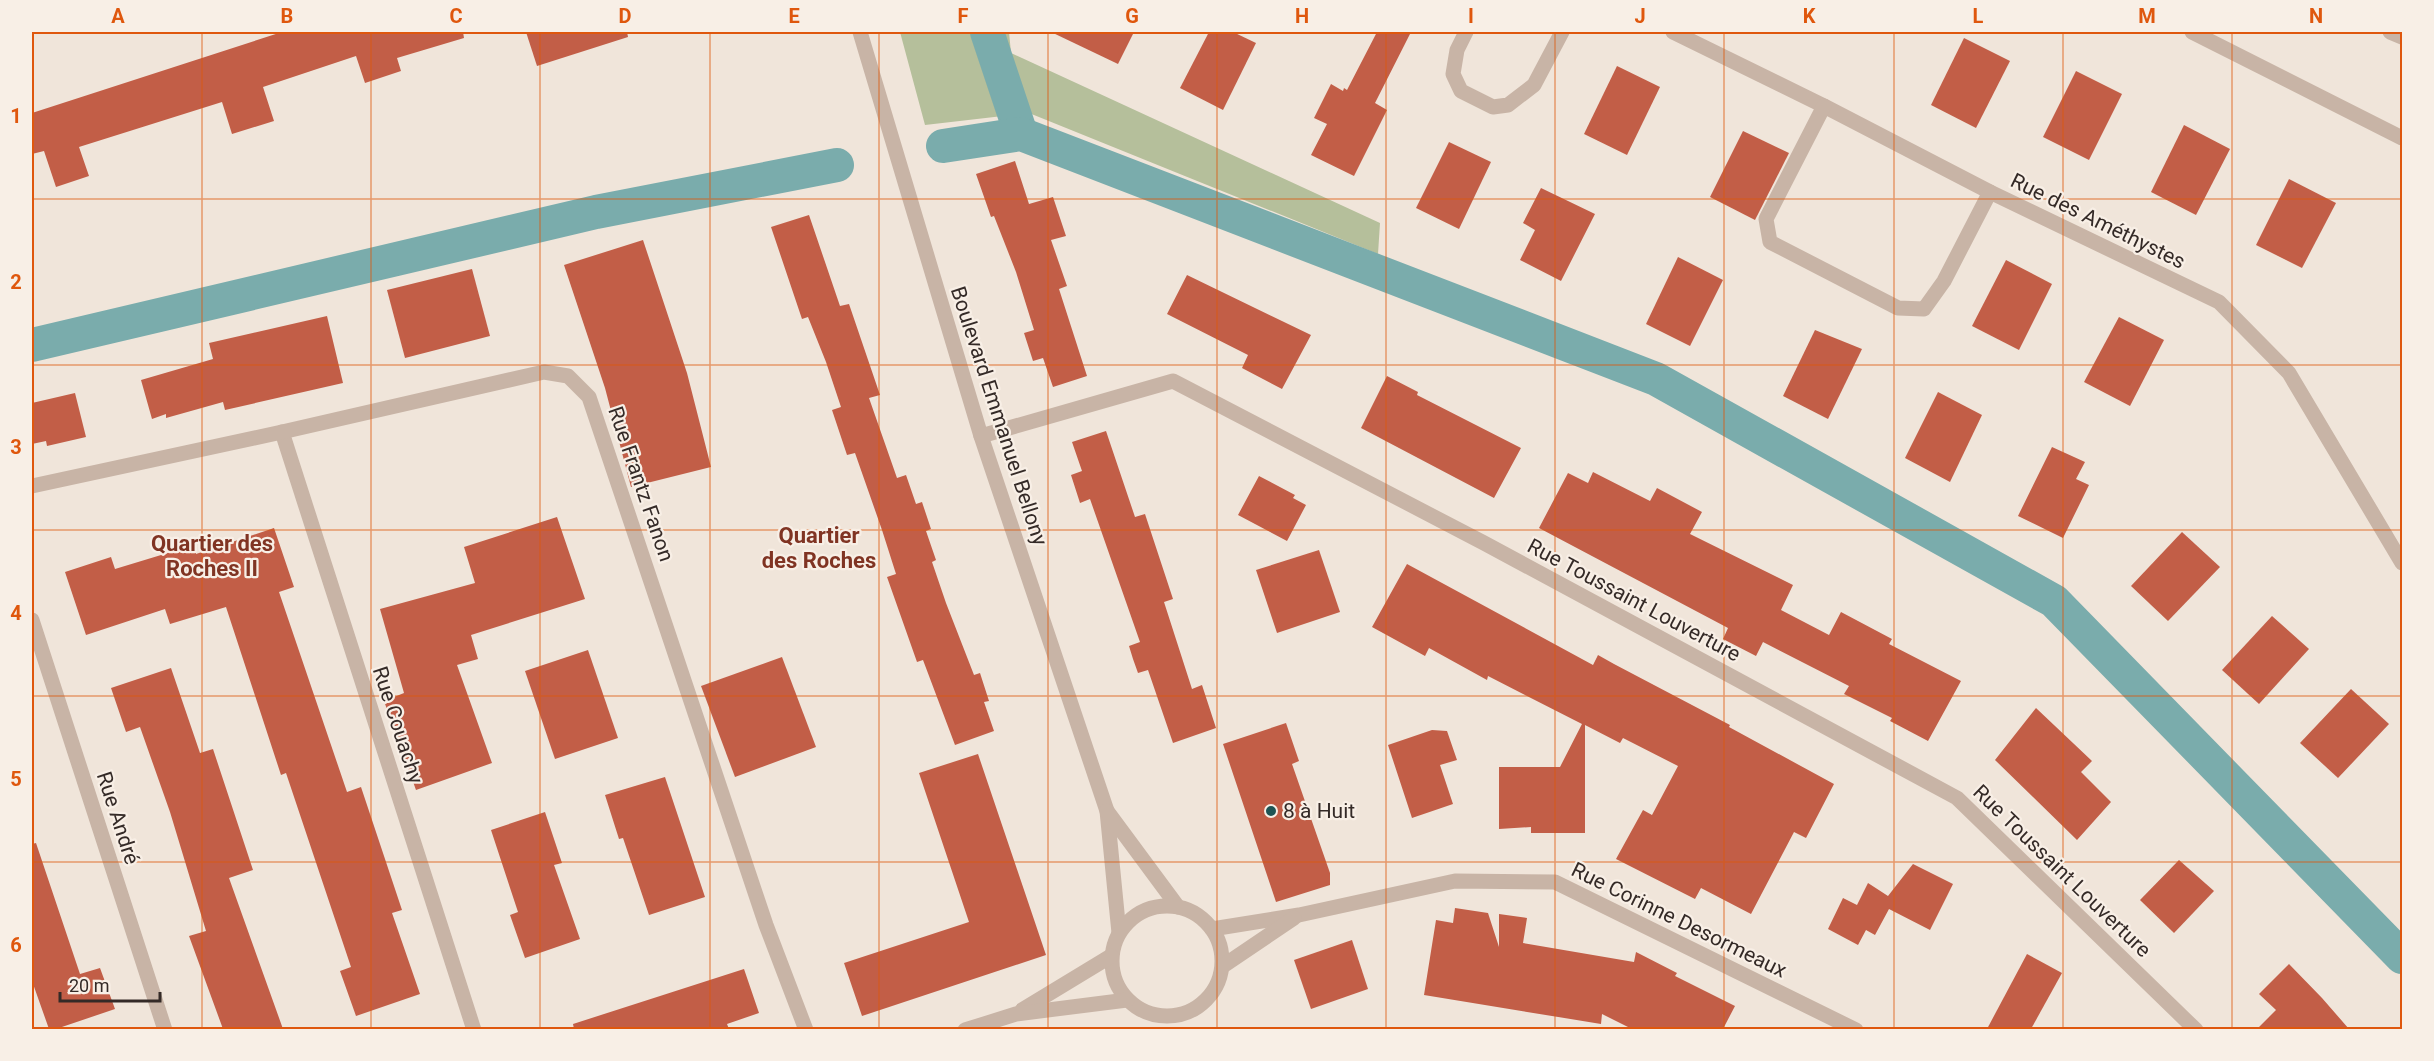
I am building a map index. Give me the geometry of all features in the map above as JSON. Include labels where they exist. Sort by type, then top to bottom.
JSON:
[{"type":"street","name":"Boulevard Emmanuel Bellony","points":[[860,32],[981,436],[1107,811],[1119,933]]},
{"type":"street","points":[[1466,32],[1457,50],[1453,74],[1461,91],[1493,107],[1508,105],[1534,85],[1562,32]]},
{"type":"street","name":"Rue des Améthystes","points":[[1673,32],[1824,106],[1990,192],[2219,302],[2289,373],[2403,563]]},
{"type":"street","points":[[2192,32],[2403,138]]},
{"type":"street","points":[[2390,32],[2403,37]]},
{"type":"street","points":[[1824,106],[1766,219],[1770,242],[1788,253],[1898,308],[1924,309],[1944,281],[1990,192]]},
{"type":"street","name":"Rue Frantz Fanon","points":[[32,486],[544,372],[568,376],[589,397],[766,925],[806,1029]]},
{"type":"street","name":"Rue Toussaint Louverture","points":[[981,436],[1173,381],[1484,543],[1957,798],[2196,1029]]},
{"type":"street","name":"Rue Couachy","points":[[282,432],[474,1029]]},
{"type":"street","name":"Rue André","points":[[32,620],[165,1029]]},
{"type":"street","name":"Boulevard Emmanuel Bellony","points":[[1107,811],[1178,907]]},
{"type":"street","name":"Rue Corinne Desormeaux","points":[[1212,929],[1299,915],[1455,881],[1555,882],[1856,1029]]},
{"type":"street","points":[[1157,906],[1178,907],[1197,915],[1212,929],[1221,948],[1223,966],[1218,984],[1209,999],[1195,1010],[1171,1017],[1148,1014],[1127,1000],[1114,980],[1112,956],[1119,933],[1135,915],[1157,906]]},
{"type":"street","name":"Rue Corinne Desormeaux","points":[[1223,966],[1299,915]]},
{"type":"street","points":[[1016,1014],[1112,956]]},
{"type":"street","points":[[965,1029],[1016,1014],[1127,1000]]},
{"type":"green space","points":[[900,32],[1009,32],[1011,53],[1380,223],[1378,254],[1029,113],[925,125]]},
{"type":"building","points":[[282,32],[463,32],[464,38],[397,58],[401,71],[365,83],[356,56],[263,87],[274,121],[232,134],[222,102],[79,147],[89,176],[56,187],[44,151],[32,154],[32,113]]},
{"type":"building","points":[[526,32],[627,32],[628,37],[537,66]]},
{"type":"building","points":[[1051,32],[1134,32],[1118,64]]},
{"type":"building","points":[[1209,32],[1233,32],[1256,43],[1223,110],[1180,88]]},
{"type":"building","points":[[1377,32],[1411,32],[1375,103],[1387,110],[1354,176],[1311,155],[1327,124],[1314,118],[1331,84],[1343,91],[1344,88],[1347,90]]},
{"type":"building","points":[[1964,38],[2010,61],[1976,128],[1931,105]]},
{"type":"building","points":[[1617,66],[1660,87],[1627,155],[1584,134]]},
{"type":"building","points":[[2076,71],[2122,94],[2089,160],[2043,137]]},
{"type":"building","points":[[2184,125],[2230,149],[2196,215],[2151,192]]},
{"type":"building","points":[[1743,131],[1789,153],[1755,220],[1710,197]]},
{"type":"building","points":[[1449,142],[1491,162],[1459,229],[1416,208]]},
{"type":"building","points":[[1015,161],[1029,204],[1053,197],[1066,236],[1051,240],[1067,286],[1059,289],[1087,376],[1053,387],[1043,358],[1033,361],[1024,333],[1034,330],[1016,272],[994,216],[991,217],[976,174]]},
{"type":"building","points":[[2289,179],[2336,203],[2302,268],[2256,245]]},
{"type":"building","points":[[1541,188],[1595,214],[1561,281],[1520,260],[1535,230],[1523,223]]},
{"type":"building","points":[[809,215],[840,306],[849,304],[880,395],[869,398],[897,478],[906,475],[916,504],[922,502],[931,529],[926,531],[936,560],[932,562],[974,675],[980,673],[989,701],[984,702],[994,731],[955,745],[923,660],[917,662],[887,577],[896,574],[882,530],[855,453],[847,455],[832,410],[841,407],[826,362],[808,317],[802,319],[771,227]]},
{"type":"building","points":[[643,240],[687,373],[711,467],[631,487],[605,388],[564,265]]},
{"type":"building","points":[[1678,257],[1723,280],[1690,346],[1646,324]]},
{"type":"building","points":[[2006,260],[2052,284],[2019,350],[1972,326]]},
{"type":"building","points":[[472,269],[490,336],[405,358],[387,290]]},
{"type":"building","points":[[1187,275],[1311,335],[1282,389],[1242,368],[1248,355],[1167,314]]},
{"type":"building","points":[[327,316],[343,383],[225,410],[223,402],[166,418],[166,414],[152,419],[141,380],[213,359],[209,343]]},
{"type":"building","points":[[2119,317],[2164,340],[2130,406],[2084,382]]},
{"type":"building","points":[[1815,330],[1862,349],[1828,419],[1783,396]]},
{"type":"building","points":[[1387,376],[1418,392],[1417,395],[1521,448],[1494,498],[1361,428]]},
{"type":"building","points":[[1938,392],[1982,415],[1950,482],[1905,458]]},
{"type":"building","points":[[75,393],[86,437],[47,446],[46,441],[32,444],[32,403]]},
{"type":"building","points":[[1106,431],[1135,517],[1145,514],[1173,599],[1164,602],[1192,689],[1202,685],[1216,728],[1173,743],[1148,670],[1138,673],[1133,659],[1129,646],[1140,642],[1090,499],[1080,503],[1071,475],[1082,471],[1072,442]]},
{"type":"building","points":[[2052,447],[2085,462],[2076,479],[2089,485],[2063,538],[2018,516]]},
{"type":"building","points":[[1593,472],[1650,501],[1657,488],[1702,512],[1690,534],[1793,585],[1781,610],[1829,635],[1841,612],[1892,639],[1889,644],[1961,681],[1928,741],[1890,721],[1892,718],[1844,694],[1849,686],[1763,642],[1756,656],[1723,639],[1728,628],[1539,528],[1568,473],[1588,483]]},
{"type":"building","points":[[1259,476],[1295,495],[1293,498],[1306,505],[1287,541],[1238,515]]},
{"type":"building","points":[[557,517],[585,599],[471,635],[478,659],[457,665],[492,763],[416,790],[384,701],[404,693],[380,609],[475,583],[464,547]]},
{"type":"building","points":[[274,528],[294,587],[279,592],[347,792],[361,787],[402,910],[392,913],[420,994],[356,1016],[340,971],[351,967],[286,773],[281,775],[226,607],[170,624],[165,609],[86,635],[65,572],[111,557],[115,569],[194,545],[196,554]]},
{"type":"building","points":[[2182,532],[2220,567],[2168,621],[2131,586]]},
{"type":"building","points":[[1319,550],[1340,612],[1277,633],[1256,570]]},
{"type":"building","points":[[1407,564],[1593,665],[1598,655],[1730,725],[1729,727],[1834,784],[1806,838],[1794,832],[1751,914],[1701,888],[1695,899],[1616,859],[1643,810],[1652,815],[1678,766],[1623,738],[1620,743],[1585,725],[1585,833],[1531,833],[1531,827],[1499,829],[1499,767],[1560,767],[1582,724],[1488,676],[1487,680],[1429,648],[1425,656],[1372,627]]},
{"type":"building","points":[[2272,616],[2309,649],[2259,704],[2222,670]]},
{"type":"building","points":[[588,650],[618,738],[555,759],[525,671]]},
{"type":"building","points":[[782,657],[816,747],[735,777],[701,686]]},
{"type":"building","points":[[171,668],[200,753],[213,749],[253,870],[229,878],[283,1029],[223,1029],[189,936],[206,931],[170,812],[140,727],[126,732],[111,688]]},
{"type":"building","points":[[2351,689],[2389,724],[2338,778],[2300,743]]},
{"type":"building","points":[[2036,708],[2092,761],[2081,772],[2111,802],[2077,840],[1995,760]]},
{"type":"building","points":[[1286,723],[1299,761],[1292,764],[1330,873],[1330,885],[1276,902],[1223,744]]},
{"type":"building","points":[[1432,730],[1447,731],[1457,760],[1440,765],[1453,804],[1412,818],[1388,745]]},
{"type":"building","points":[[978,754],[1046,955],[862,1016],[844,963],[969,922],[919,773]]},
{"type":"building","points":[[665,777],[705,897],[649,915],[623,838],[619,839],[605,795]]},
{"type":"building","points":[[545,812],[562,863],[554,865],[580,939],[525,958],[510,915],[518,912],[491,830]]},
{"type":"building","points":[[36,843],[80,974],[100,968],[115,1009],[56,1029],[49,1029],[32,981],[32,844]]},
{"type":"building","points":[[2179,860],[2214,891],[2174,933],[2140,900]]},
{"type":"building","points":[[1913,864],[1953,884],[1930,930],[1889,909],[1875,935],[1866,930],[1858,945],[1828,929],[1843,898],[1857,905],[1868,883],[1888,896]]},
{"type":"building","points":[[1455,908],[1488,913],[1499,947],[1499,914],[1527,918],[1523,943],[1634,962],[1636,952],[1677,973],[1675,976],[1735,1006],[1723,1029],[1632,1029],[1602,1014],[1601,1024],[1424,995],[1436,920],[1453,923]]},
{"type":"building","points":[[1352,940],[1368,989],[1311,1009],[1294,960]]},
{"type":"building","points":[[2027,954],[2062,973],[2031,1029],[1987,1029]]},
{"type":"building","points":[[2289,964],[2349,1029],[2257,1029],[2276,1010],[2259,994]]},
{"type":"building","points":[[744,969],[759,1013],[727,1024],[729,1029],[574,1029],[573,1024]]},
{"type":"waterway","points":[[987,32],[1021,134]]},
{"type":"waterway","points":[[943,146],[1021,134],[1656,379],[2054,601],[2402,957]]},
{"type":"waterway","points":[[32,345],[596,212],[837,165]]},
{"type":"place","name":"8 à Huit","points":[[1271,811]]},
{"type":"district","name":"Quartier des Roches","points":[[819,548]]},
{"type":"district","name":"Quartier des Roches II","points":[[212,556]]}]
